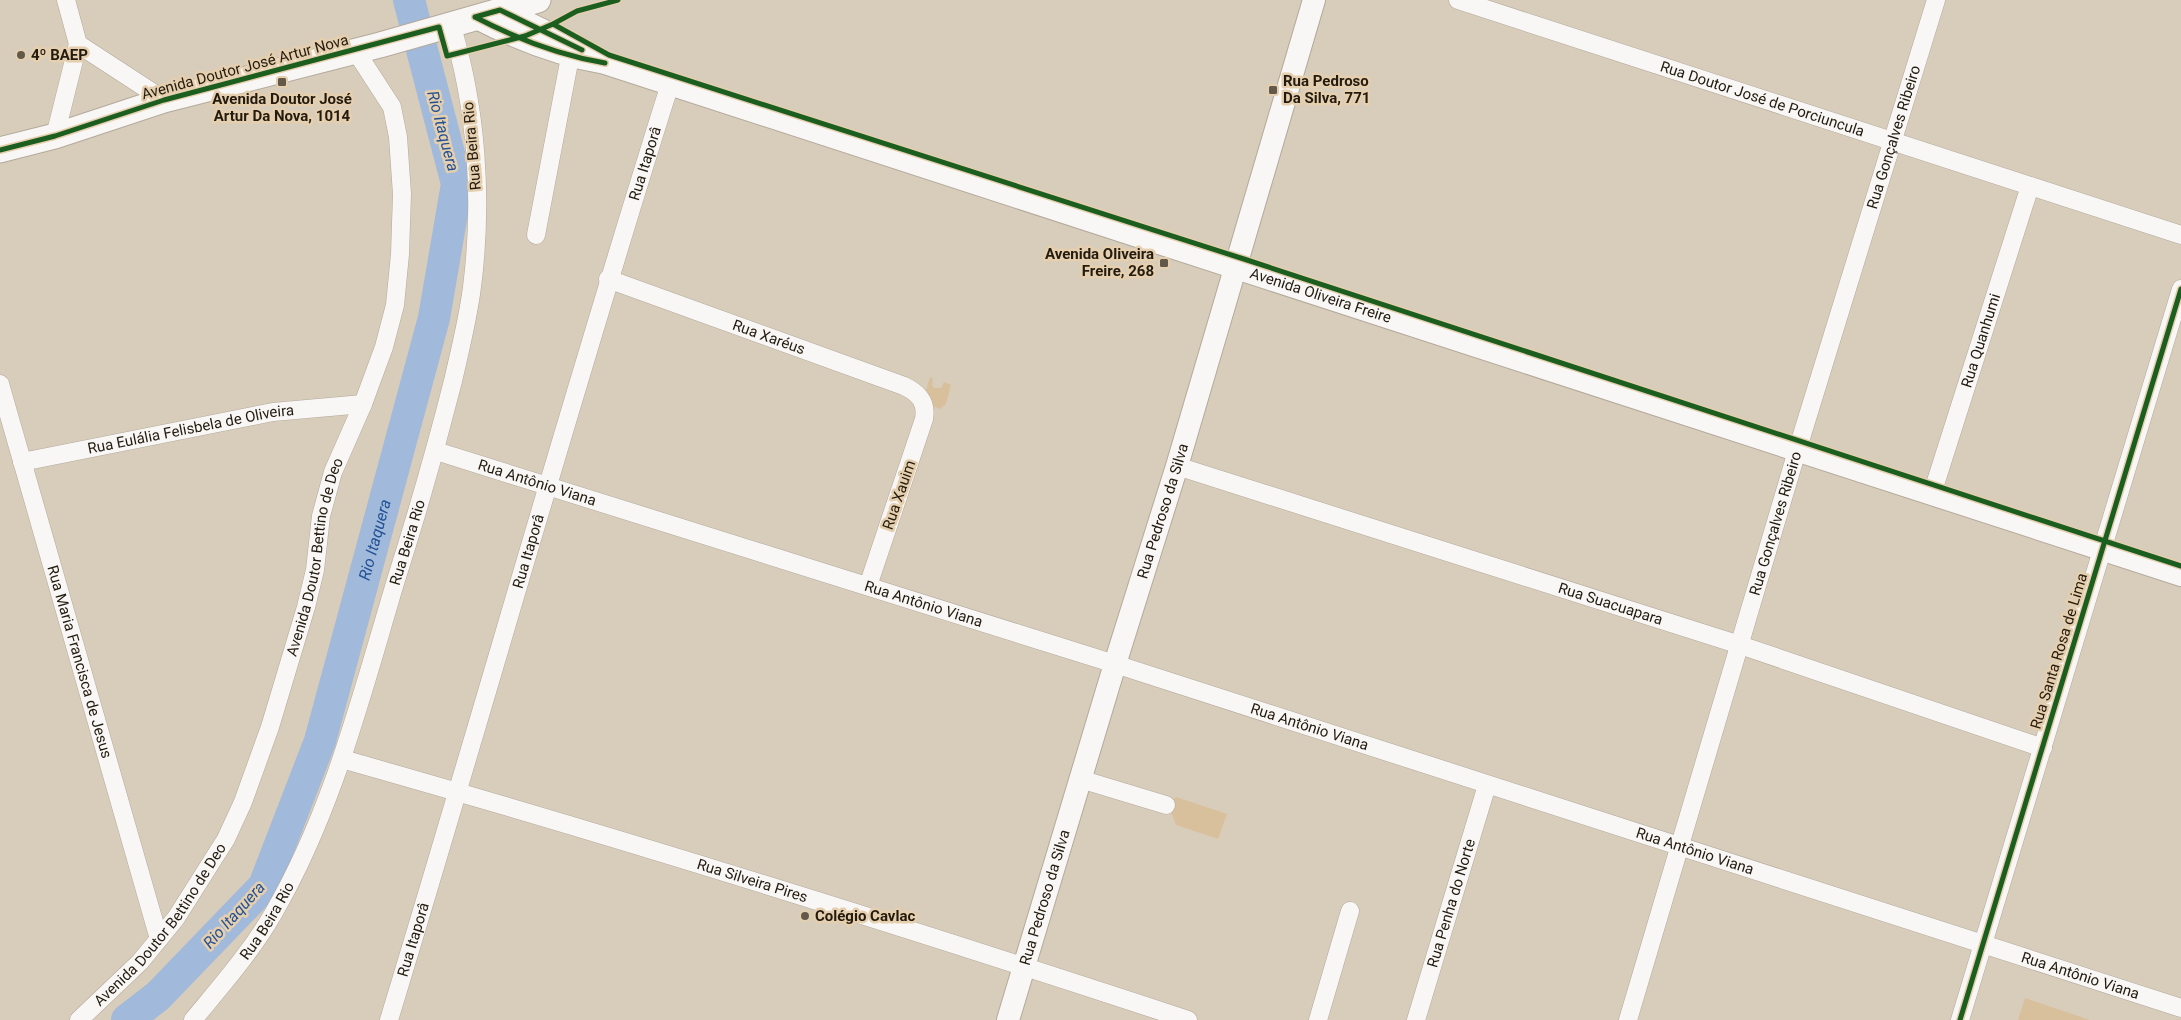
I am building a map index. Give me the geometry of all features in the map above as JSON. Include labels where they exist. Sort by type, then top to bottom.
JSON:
[{"type":"main road","name":"Avenida Doutor José Artur Nova","points":[[0,150],[55,136],[164,100],[380,44],[538,0]]},
{"type":"street","points":[[55,136],[78,44],[66,0]]},
{"type":"street","name":"Rua Pedroso da Silva","points":[[1008,1020],[1115,664],[1177,466],[1314,0]]},
{"type":"street","name":"Rua Doutor José de Porciuncula","points":[[1458,0],[2181,235]]},
{"type":"street","name":"Rua Gonçalves Ribeiro","points":[[1628,1020],[1797,451],[1936,0]]},
{"type":"street","name":"Avenida Oliveira Freire","points":[[500,10],[605,62],[670,84],[2181,575]]},
{"type":"street","name":"Avenida Oliveira Freire","points":[[475,17],[537,46],[570,57],[605,62]]},
{"type":"street","name":"Rua Beira Rio","points":[[193,1020],[239,962],[272,915],[311,836],[342,759],[436,451],[464,335],[472,289],[477,239],[472,115],[460,53],[445,26]]},
{"type":"street","points":[[78,44],[164,100]]},
{"type":"street","name":"Avenida Doutor Bettino de Deo","points":[[79,1020],[115,988],[159,939],[202,878],[226,839],[243,802],[270,727],[306,607],[315,570],[322,516],[333,472],[363,404],[384,347],[395,305],[402,194],[398,137],[392,107],[355,50]]},
{"type":"street","points":[[536,234],[570,57]]},
{"type":"street","name":"Rua Itaporâ","points":[[389,1020],[549,485],[608,280],[670,84]]},
{"type":"street","name":"Rua Quanhumi","points":[[1932,494],[2030,186]]},
{"type":"street","name":"Rua Xaréus","points":[[608,280],[904,386],[919,395],[924,403]]},
{"type":"street","name":"Rua Santa Rosa de Lima","points":[[1960,1020],[2181,289]]},
{"type":"street","name":"Rua Maria Francisca de Jesus","points":[[0,384],[159,939]]},
{"type":"street","name":"Rua Xauim","points":[[868,586],[922,429],[926,411],[924,403]]},
{"type":"street","name":"Rua Eulália Felisbela de Oliveira","points":[[22,462],[273,412],[363,404]]},
{"type":"street","name":"Rua Antônio Viana","points":[[436,451],[1115,664],[2181,1008]]},
{"type":"street","name":"Rua Suacuapara","points":[[1177,466],[1740,645],[2043,748]]},
{"type":"street","name":"Rua Silveira Pires","points":[[342,759],[458,792],[1024,966],[1188,1020]]},
{"type":"street","points":[[1080,779],[1166,805]]},
{"type":"street","name":"Rua Penha do Norte","points":[[1416,1020],[1487,785]]},
{"type":"street","points":[[1318,1020],[1350,911]]},
{"type":"shaded area","points":[[930,377],[933,379],[932,385],[934,388],[941,388],[944,382],[951,385],[946,404],[940,409],[926,403],[925,394]]},
{"type":"shaded area","points":[[1176,797],[1227,814],[1218,839],[1176,825],[1172,814],[1168,811],[1172,800]]},
{"type":"shaded area","points":[[2025,998],[2090,1020],[2018,1020]]},
{"type":"waterway","name":"Rio Itaquera","points":[[127,1020],[158,996],[264,886],[320,741],[434,318],[457,184],[409,0]]},
{"type":"cycle path","points":[[0,150],[55,136],[164,100],[439,27],[447,56],[525,36],[577,11],[618,0]]},
{"type":"cycle path","points":[[475,17],[500,10],[582,50]]},
{"type":"cycle path","points":[[475,17],[538,45],[571,56],[605,63]]},
{"type":"cycle path","points":[[553,24],[609,55],[1247,260],[2181,566]]},
{"type":"cycle path","points":[[1960,1020],[2181,289]]},
{"type":"place","name":"4º BAEP","points":[[21,55]]},
{"type":"place","name":"Avenida Doutor José Artur Da Nova, 1014","points":[[282,82]]},
{"type":"place","name":"Rua Pedroso Da Silva, 771","points":[[1273,90]]},
{"type":"place","name":"Avenida Oliveira Freire, 268","points":[[1164,263]]},
{"type":"place","name":"Colégio Cavlac","points":[[805,916]]}]
